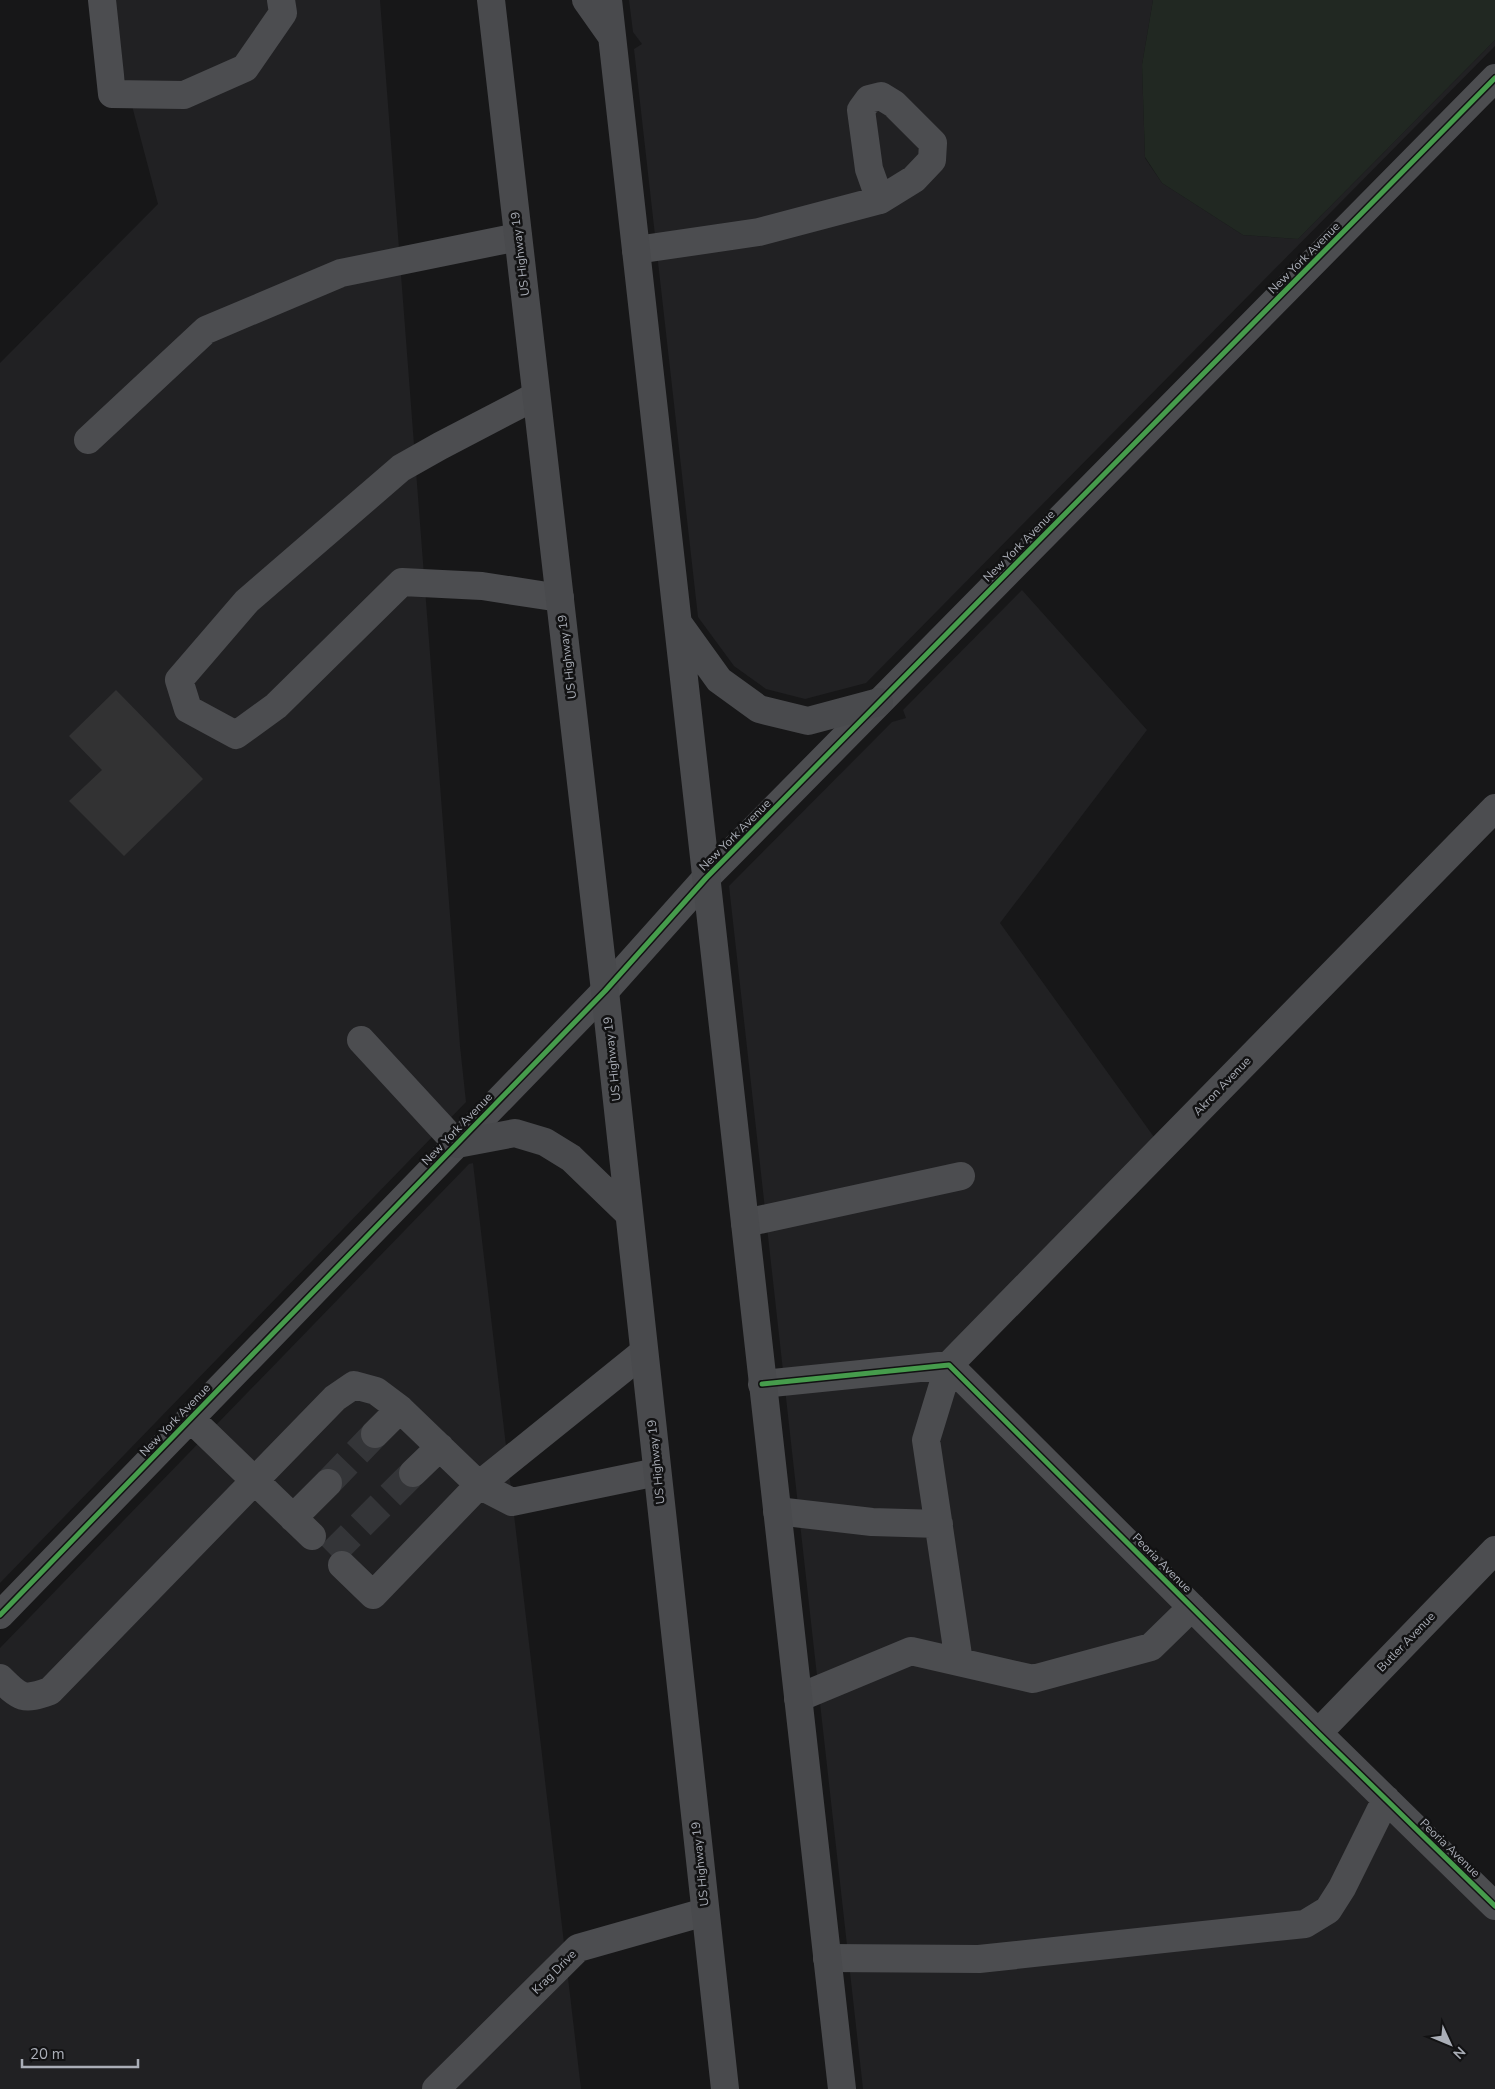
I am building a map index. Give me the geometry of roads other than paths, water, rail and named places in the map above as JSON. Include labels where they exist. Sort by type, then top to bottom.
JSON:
[{"type":"highway","name":"US Highway 19","points":[[491,0],[605,992],[725,2089]]},
{"type":"highway","points":[[586,0],[612,37]]},
{"type":"highway","points":[[608,0],[842,2089]]},
{"type":"highway","points":[[677,621],[719,680],[759,708],[808,721],[879,702]]},
{"type":"highway","points":[[457,1144],[515,1133],[546,1142],[571,1158],[629,1214]]},
{"type":"street","points":[[102,0],[112,94],[184,95],[244,68],[283,13],[281,0]]},
{"type":"street","name":"New York Avenue","points":[[0,1616],[605,992],[706,878],[1495,78]]},
{"type":"street","points":[[636,250],[759,232],[880,200]]},
{"type":"street","points":[[88,440],[206,330],[341,273],[518,237]]},
{"type":"street","points":[[536,396],[401,468],[247,601],[179,680],[188,709],[236,735],[276,706],[402,582],[482,586],[560,598]]},
{"type":"street","name":"Akron Avenue","points":[[949,1365],[1495,808]]},
{"type":"street","points":[[361,1040],[457,1144]]},
{"type":"street","points":[[744,1223],[961,1176]]},
{"type":"street","points":[[342,1565],[373,1595],[479,1485],[644,1352]]},
{"type":"street","points":[[762,1384],[949,1365],[926,1440],[959,1662]]},
{"type":"street","name":"Peoria Avenue","points":[[949,1365],[1318,1733],[1495,1906]]},
{"type":"street","points":[[0,1678],[16,1694],[31,1698],[50,1691],[335,1398],[354,1385],[376,1391],[400,1408],[479,1485],[512,1502],[657,1472]]},
{"type":"street","points":[[375,1434],[400,1408]]},
{"type":"street","points":[[191,1419],[302,1527],[328,1483]]},
{"type":"street","points":[[413,1473],[440,1447]]},
{"type":"street","points":[[777,1511],[872,1522],[939,1524]]},
{"type":"street","name":"Butler Avenue","points":[[1318,1733],[1495,1550]]},
{"type":"street","points":[[798,1698],[911,1651],[1033,1679],[1152,1648],[1192,1607]]},
{"type":"street","points":[[827,1958],[979,1959],[1305,1924],[1328,1910],[1386,1799]]},
{"type":"street","name":"Krag Drive","points":[[436,2089],[578,1948],[705,1912]]},
{"type":"tunnel","points":[[328,1483],[375,1434]]},
{"type":"tunnel","points":[[331,1555],[413,1473]]}]
